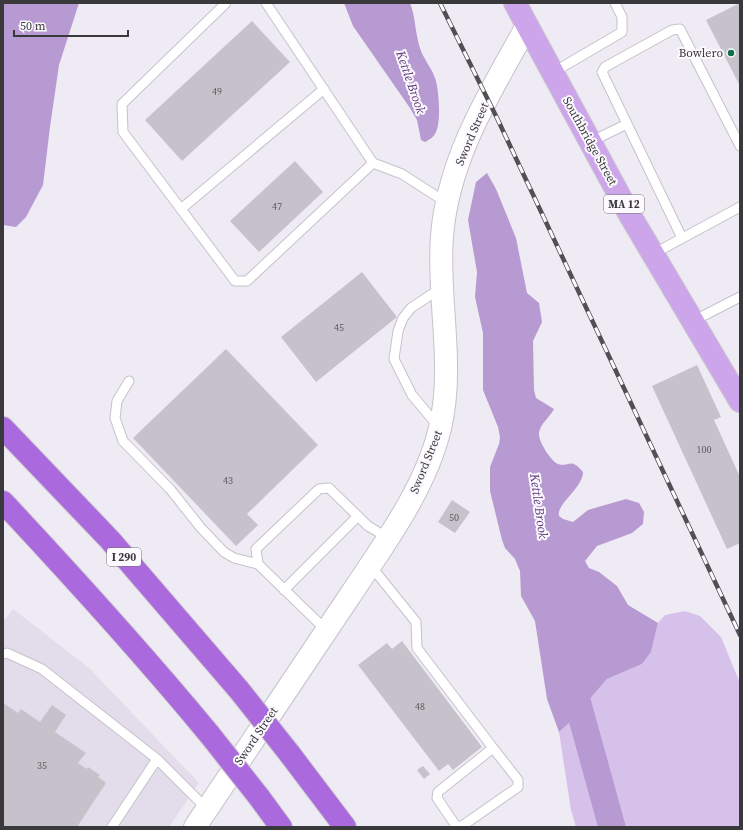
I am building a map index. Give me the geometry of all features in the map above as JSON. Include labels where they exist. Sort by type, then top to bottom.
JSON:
[{"type":"highway","name":"I 290","points":[[3,428],[110,540],[239,690],[345,827]]},
{"type":"highway","points":[[3,502],[105,611],[151,663],[210,735],[281,827]]},
{"type":"main road","name":"Southbridge Street","points":[[522,10],[552,73],[590,142],[653,254],[740,401]]},
{"type":"street","name":"Sword Street","points":[[195,827],[370,566],[388,538],[423,474],[440,428],[445,399],[442,236],[447,203],[465,144],[522,10]]},
{"type":"lane","points":[[226,3],[122,104],[123,132],[236,281],[247,281],[373,164]]},
{"type":"lane","points":[[266,3],[373,164],[402,174],[447,203]]},
{"type":"lane","points":[[552,73],[622,32],[622,17],[615,3]]},
{"type":"lane","points":[[682,238],[602,72],[605,67],[672,30],[680,29],[740,146]]},
{"type":"lane","points":[[181,209],[324,90]]},
{"type":"lane","points":[[590,142],[627,124]]},
{"type":"lane","points":[[653,254],[740,207]]},
{"type":"lane","points":[[440,428],[412,395],[394,360],[398,331],[404,318],[411,308],[442,287]]},
{"type":"lane","points":[[693,321],[740,297]]},
{"type":"lane","points":[[130,381],[117,401],[115,418],[123,441],[170,489],[201,528],[224,552],[234,558],[258,564],[327,631]]},
{"type":"lane","points":[[258,564],[256,549],[319,489],[329,488],[368,526],[388,538]]},
{"type":"lane","points":[[284,590],[358,516]]},
{"type":"lane","points":[[370,566],[416,622],[417,648],[492,748],[518,780],[518,787],[462,826],[456,826],[437,798],[438,792],[492,748]]},
{"type":"lane","points":[[3,654],[7,653],[42,669],[157,759],[207,809]]},
{"type":"lane","points":[[112,827],[157,759]]},
{"type":"shaded area","points":[[13,609],[89,668],[199,783],[169,827],[3,827],[3,622]]},
{"type":"shaded area","points":[[685,611],[700,616],[721,637],[740,683],[740,827],[576,827],[571,810],[559,732],[569,723],[607,679],[642,664],[651,652],[658,623],[665,615]]},
{"type":"water","points":[[3,3],[79,3],[59,65],[43,185],[26,217],[16,227],[3,225]]},
{"type":"water","points":[[344,3],[410,3],[419,45],[435,77],[438,93],[438,127],[434,135],[425,142],[421,140],[417,120],[353,26]]},
{"type":"water","points":[[487,173],[496,189],[516,238],[527,293],[539,303],[542,322],[533,341],[534,390],[536,398],[554,409],[543,424],[539,437],[555,462],[562,465],[572,463],[579,467],[583,472],[579,484],[561,506],[559,516],[573,522],[588,510],[626,499],[639,503],[644,512],[643,524],[632,533],[597,546],[585,561],[589,568],[599,572],[617,586],[628,605],[658,623],[651,652],[642,664],[607,679],[569,723],[559,732],[547,699],[535,621],[521,596],[520,571],[515,559],[505,548],[502,540],[490,491],[490,467],[499,444],[500,437],[498,427],[483,390],[483,333],[475,297],[477,272],[468,220],[476,182]]},
{"type":"building","name":"Bowlero","points":[[740,3],[740,86],[706,20]]},
{"type":"building","points":[[252,21],[290,62],[182,161],[145,120]]},
{"type":"building","points":[[295,161],[323,192],[259,252],[230,221]]},
{"type":"building","points":[[362,272],[397,317],[316,382],[281,337]]},
{"type":"building","points":[[226,349],[318,445],[247,514],[258,525],[236,546],[133,438]]},
{"type":"building","points":[[697,365],[721,417],[714,420],[740,477],[740,543],[727,549],[652,386]]},
{"type":"building","points":[[452,500],[470,512],[455,533],[438,522]]},
{"type":"building","points":[[402,641],[482,747],[453,770],[448,764],[439,771],[358,665],[387,643],[392,649]]},
{"type":"building","points":[[3,703],[18,713],[21,709],[40,722],[52,705],[66,715],[55,732],[86,753],[78,763],[87,769],[88,767],[100,775],[98,777],[106,783],[77,827],[3,827]]},
{"type":"building","points":[[423,766],[430,774],[424,779],[417,770]]},
{"type":"waterway","name":"Kettle Brook","points":[[570,675],[612,827]]},
{"type":"railway","points":[[440,3],[497,118],[740,635]]},
{"type":"place","name":"Bowlero","points":[[731,53]]}]
